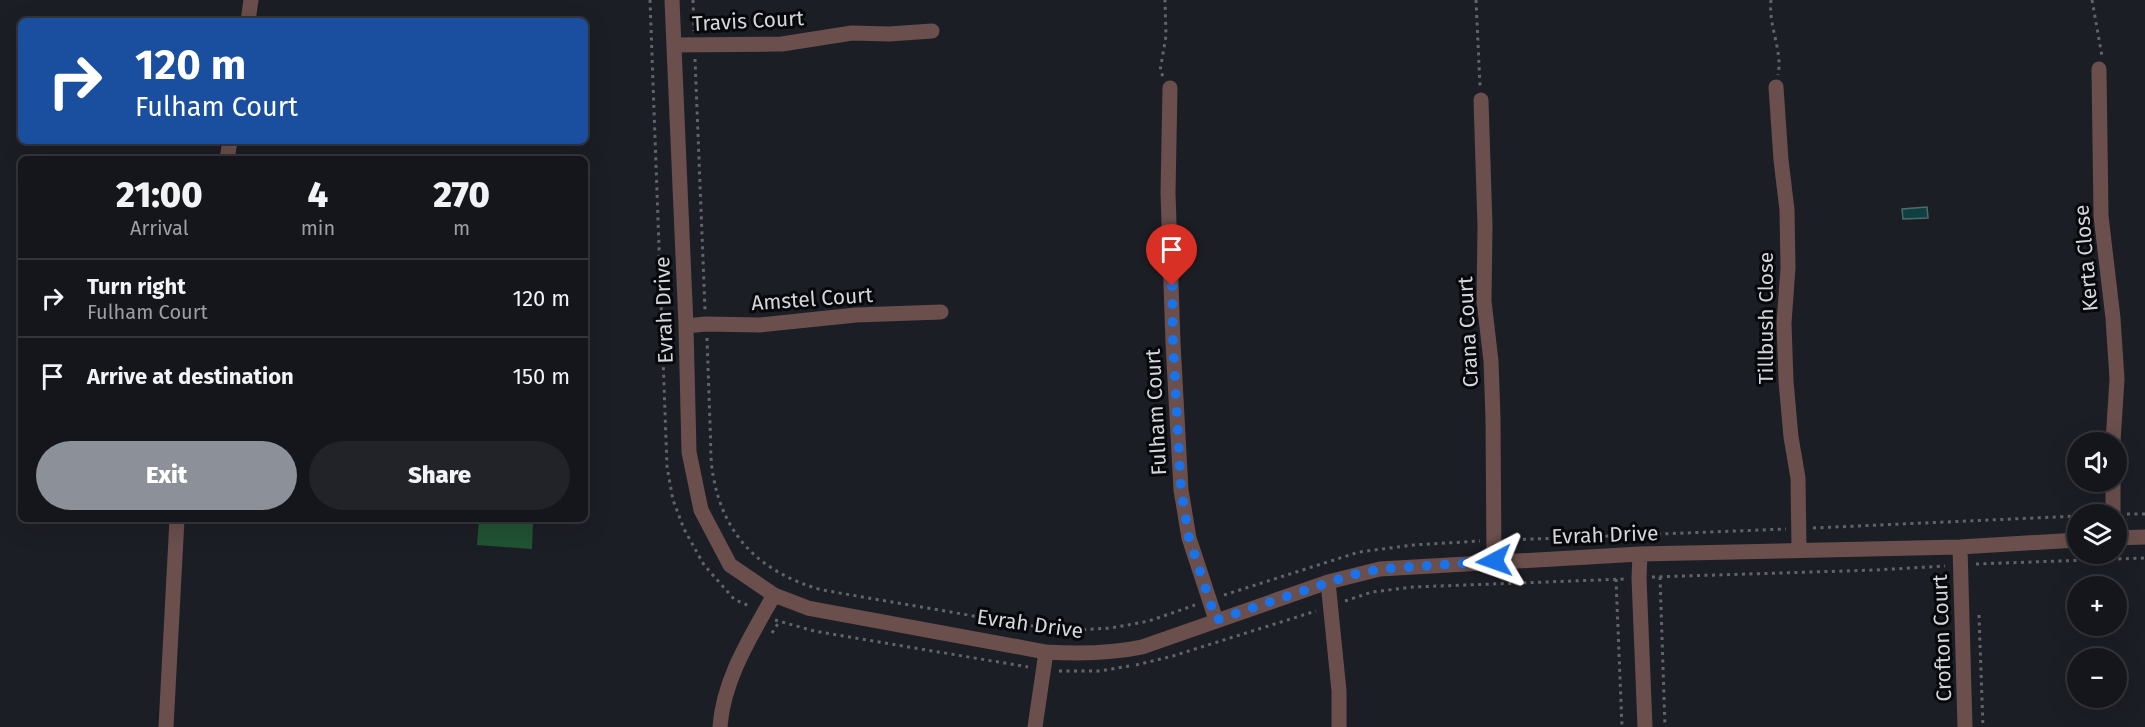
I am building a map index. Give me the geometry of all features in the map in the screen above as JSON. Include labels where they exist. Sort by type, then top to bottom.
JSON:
[{"type":"street","points":[[248,18],[251,0]]},
{"type":"street","name":"Evrah Drive","points":[[672,0],[689,452],[701,510],[730,565],[774,595],[808,608],[1046,652],[1081,654],[1142,647],[1328,582],[1380,569],[1640,554],[1960,547],[2067,541]]},
{"type":"street","name":"Travis Court","points":[[674,45],[782,44],[852,33],[889,34],[932,31]]},
{"type":"street","name":"Kerta Close","points":[[2099,69],[2101,216],[2113,318],[2117,379],[2114,432]]},
{"type":"street","name":"Tillbush Close","points":[[1776,87],[1787,210],[1788,268],[1784,323],[1786,381],[1791,437],[1798,478],[1799,550]]},
{"type":"street","name":"Fulham Court","points":[[1170,88],[1168,193],[1181,490],[1189,538],[1216,620]]},
{"type":"street","name":"Crana Court","points":[[1481,100],[1485,226],[1484,301],[1491,361],[1494,418],[1494,561]]},
{"type":"street","name":"Amstel Court","points":[[686,326],[760,325],[856,315],[941,312]]},
{"type":"street","points":[[166,727],[177,522]]},
{"type":"street","points":[[2127,538],[2145,537]]},
{"type":"street","name":"Crofton Court","points":[[1960,547],[1965,727]]},
{"type":"street","points":[[1640,554],[1639,579],[1646,727]]},
{"type":"street","points":[[1328,582],[1339,691],[1339,727]]},
{"type":"street","points":[[720,727],[721,710],[737,664],[774,595]]},
{"type":"street","points":[[1035,727],[1046,652]]},
{"type":"path","points":[[650,0],[667,467],[673,500],[684,529],[704,565],[734,599],[779,622],[814,631],[1044,670],[1100,671],[1144,664],[1372,592],[1413,587],[2145,558]]},
{"type":"path","points":[[693,0],[713,474],[720,504],[741,540],[776,573],[798,583],[822,590],[1038,627],[1079,630],[1111,628],[1149,621],[1359,552],[1413,545],[2067,517]]},
{"type":"path","points":[[1165,0],[1166,36],[1160,71],[1170,88]]},
{"type":"path","points":[[1476,0],[1481,100]]},
{"type":"path","points":[[1771,0],[1770,14],[1780,66],[1776,87]]},
{"type":"path","points":[[2092,0],[2103,53],[2099,69]]},
{"type":"path","points":[[2127,514],[2145,514]]},
{"type":"path","points":[[1660,577],[1665,727]]},
{"type":"path","points":[[1616,579],[1622,727]]},
{"type":"path","points":[[1978,611],[1983,727]]},
{"type":"path","points":[[767,639],[779,622]]},
{"type":"green space","points":[[479,522],[533,523],[532,549],[477,545]]},
{"type":"shaded area","points":[[1927,207],[1928,218],[1903,219],[1902,209]]},
{"type":"route","points":[[1172,286],[1181,490],[1189,538],[1216,620],[1351,575],[1380,569],[1494,561]]}]
